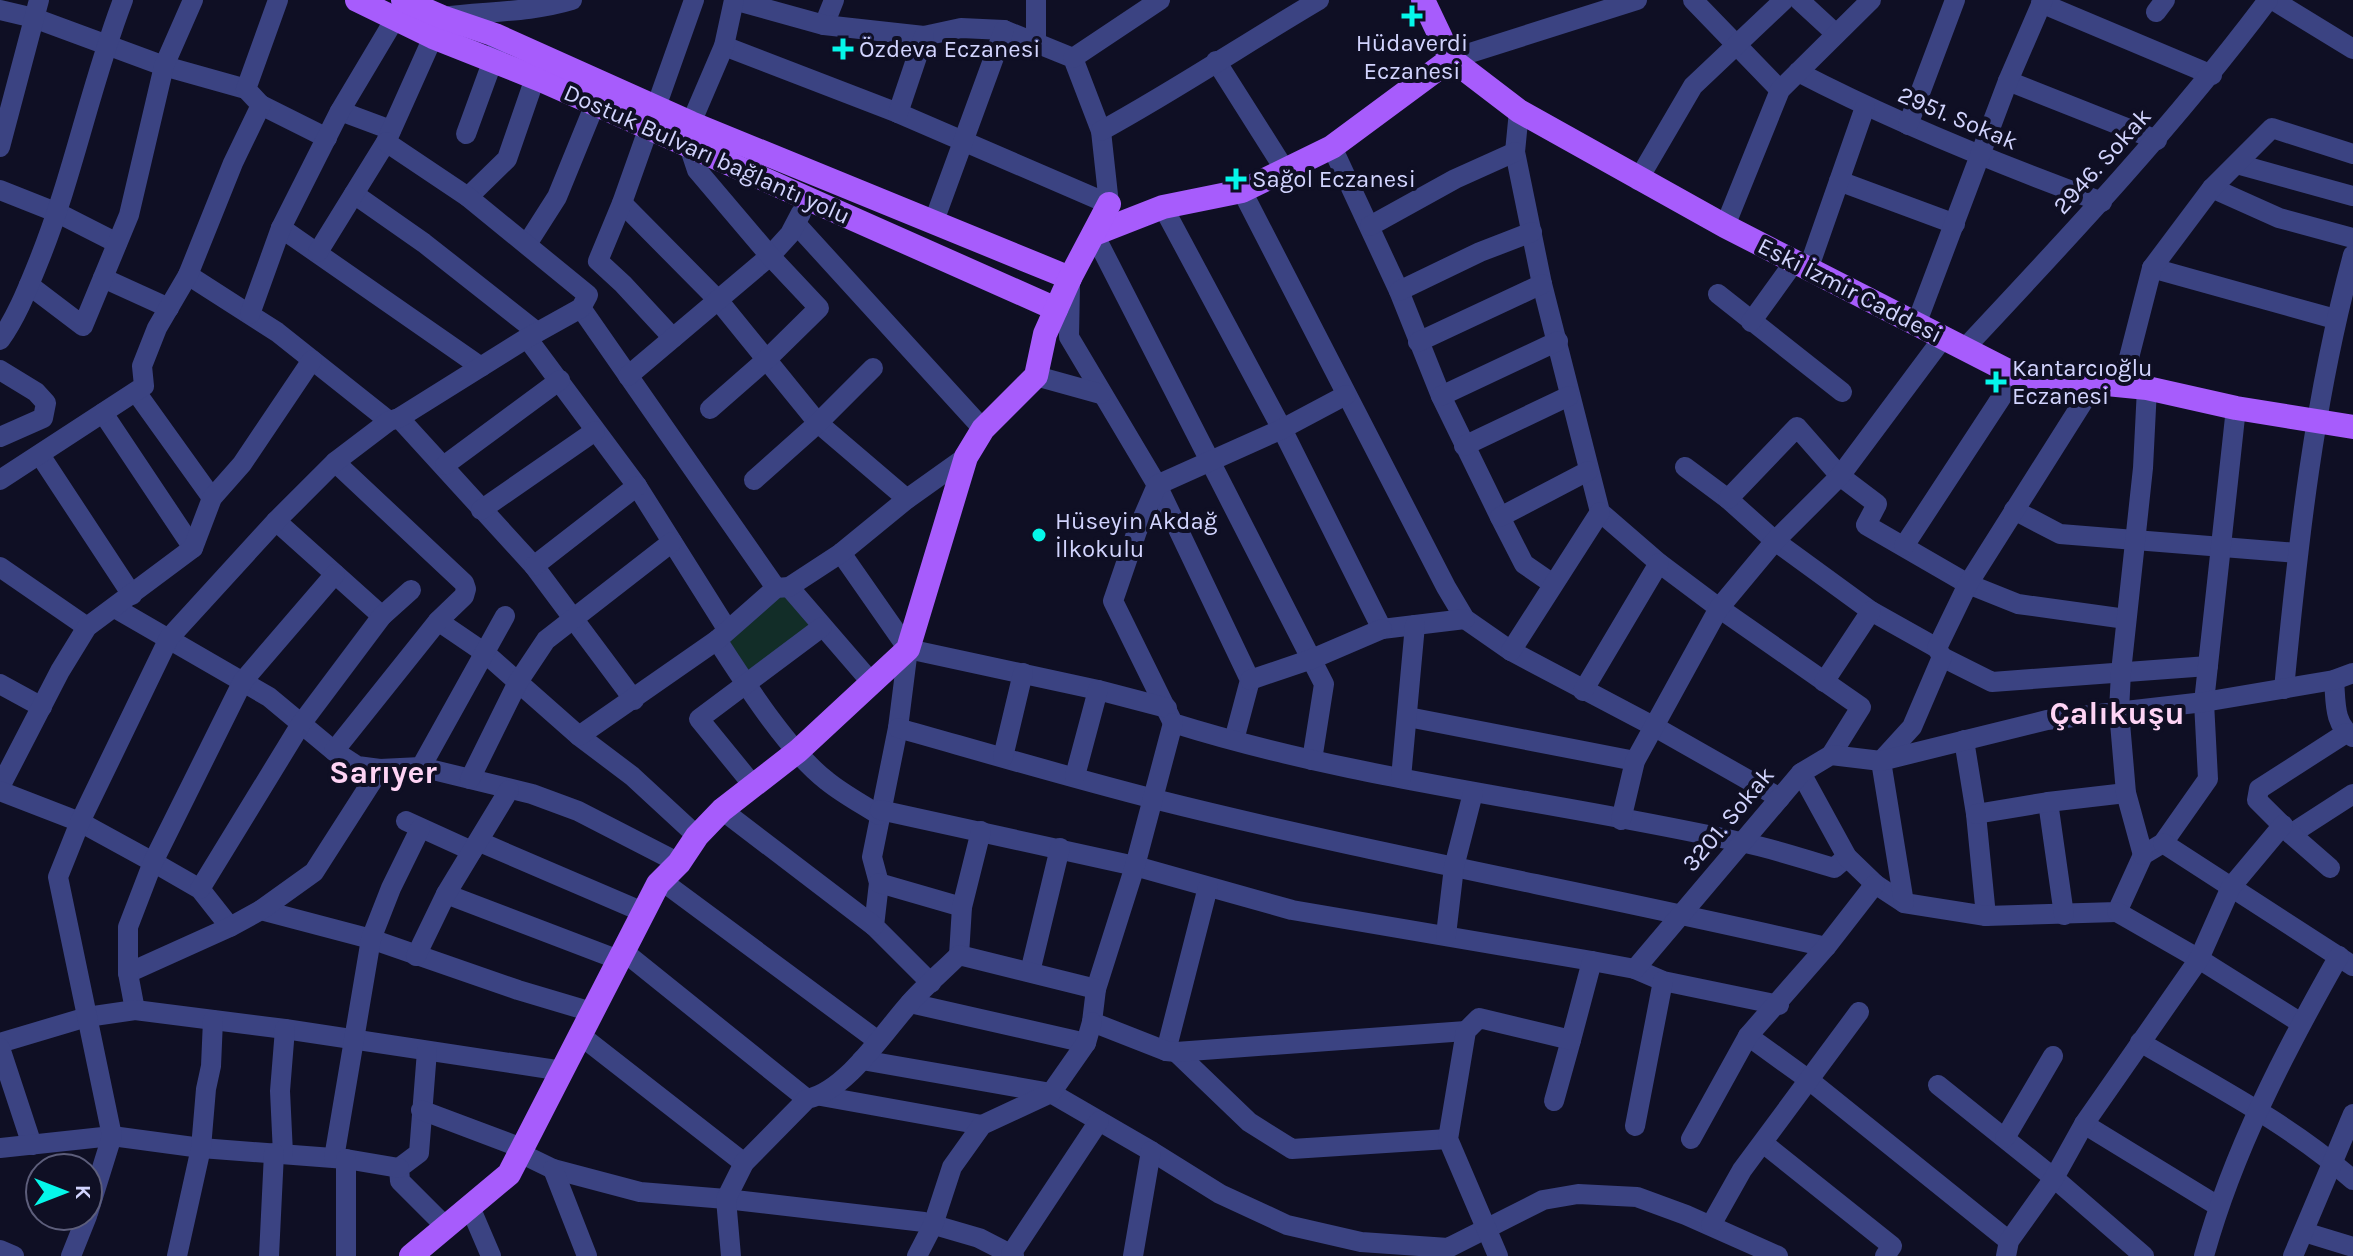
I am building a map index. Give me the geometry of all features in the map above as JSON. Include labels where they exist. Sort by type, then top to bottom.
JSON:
[{"type":"main road","name":"Dostuk Bulvarı bağlantı yolu","points":[[357,0],[402,5],[493,61],[595,104],[654,118]]},
{"type":"main road","name":"Eski İzmir Caddesi","points":[[1423,0],[1451,59],[1519,111],[1638,180],[2016,375],[2147,388],[2236,408],[2353,427]]},
{"type":"main road","name":"Dostuk Bulvarı bağlantı yolu","points":[[438,27],[502,38],[690,134],[940,224],[1070,278]]},
{"type":"main road","points":[[1094,234],[1163,207],[1242,191],[1332,147],[1451,59]]},
{"type":"main road","name":"Dostuk Bulvarı bağlantı yolu","points":[[690,134],[805,197],[1056,309]]},
{"type":"main road","points":[[411,1256],[509,1174],[658,884],[679,863],[697,836],[752,784],[798,751],[908,649],[966,457],[983,429],[1036,376],[1045,334],[1109,204]]},
{"type":"street","points":[[0,340],[14,320],[58,213],[107,44],[123,0]]},
{"type":"street","points":[[29,285],[83,326],[129,215],[164,66],[193,0]]},
{"type":"street","points":[[246,89],[278,0]]},
{"type":"street","points":[[318,252],[388,136],[438,27],[481,11],[572,0]]},
{"type":"street","points":[[673,338],[598,261],[654,118],[694,0]]},
{"type":"street","points":[[710,409],[819,308],[697,170],[690,134],[724,46],[734,0],[763,4],[824,25],[924,36],[961,28],[1004,30],[1073,58],[1101,131],[1109,204],[898,113],[724,46]]},
{"type":"street","points":[[824,25],[834,0]]},
{"type":"street","points":[[1036,0],[1036,43]]},
{"type":"street","points":[[1073,58],[1160,0]]},
{"type":"street","points":[[1101,131],[1171,93],[1216,61],[1319,0]]},
{"type":"street","points":[[1451,59],[1637,0]]},
{"type":"street","points":[[1693,0],[1780,90]]},
{"type":"street","points":[[1638,180],[1693,86],[1784,0]]},
{"type":"street","points":[[1799,0],[1836,34]]},
{"type":"street","points":[[1725,226],[1780,90],[1871,0]]},
{"type":"street","points":[[1908,125],[1955,0]]},
{"type":"street","points":[[2271,0],[2351,45]]},
{"type":"street","name":"2946. Sokak","points":[[1621,820],[1635,761],[1719,608],[1775,541],[1840,476],[1954,343],[2102,202],[2212,75],[2271,0]]},
{"type":"street","points":[[1917,322],[2008,81],[2042,2],[2212,75]]},
{"type":"street","points":[[250,314],[281,228],[340,111],[402,5]]},
{"type":"street","points":[[0,147],[37,9]]},
{"type":"street","points":[[0,11],[37,9],[107,44],[164,66],[246,89],[261,105],[327,138]]},
{"type":"street","points":[[940,224],[963,143],[1004,30]]},
{"type":"street","points":[[898,113],[924,36]]},
{"type":"street","points":[[466,134],[502,38]]},
{"type":"street","points":[[1216,61],[1285,170]]},
{"type":"street","name":"2951. Sokak","points":[[1798,72],[1865,107],[1981,157],[2102,202]]},
{"type":"street","points":[[468,197],[507,159],[535,78]]},
{"type":"street","points":[[2008,81],[2157,140]]},
{"type":"street","points":[[527,244],[557,197],[595,104]]},
{"type":"street","points":[[0,480],[144,386],[142,366],[157,328],[188,275],[233,163],[261,105]]},
{"type":"street","points":[[1751,322],[1802,264],[1839,181],[1865,107]]},
{"type":"street","points":[[104,1162],[112,1136],[58,877],[80,822],[169,638],[276,521],[335,462],[394,419],[581,308],[588,295],[388,136],[340,111]]},
{"type":"street","points":[[1519,111],[1515,152],[1542,284],[1600,512],[1659,563],[1719,608],[1861,707],[1831,755],[1881,761],[2047,720],[2204,702],[2344,676],[2336,716],[2350,735],[2259,789],[2257,800],[2330,868]]},
{"type":"street","points":[[2122,385],[2152,268],[2212,188],[2272,128],[2353,154]]},
{"type":"street","points":[[1332,147],[1399,291],[1464,446],[1524,564],[1553,584]]},
{"type":"street","points":[[1370,226],[1440,186],[1515,152]]},
{"type":"street","points":[[2237,164],[2353,196]]},
{"type":"street","points":[[1839,181],[1955,224]]},
{"type":"street","points":[[2212,188],[2279,218],[2353,238]]},
{"type":"street","points":[[0,190],[58,213],[117,243]]},
{"type":"street","points":[[1242,191],[1465,619],[1511,651],[1780,798]]},
{"type":"street","points":[[354,194],[424,243],[532,335],[672,542],[745,683],[798,751],[826,780],[880,812],[1060,848],[1292,910],[1635,969],[1663,981],[1779,1005]]},
{"type":"street","points":[[628,376],[770,256],[797,225],[805,197]]},
{"type":"street","points":[[622,203],[718,300],[818,423],[907,499]]},
{"type":"street","points":[[1163,207],[1282,429],[1382,629]]},
{"type":"street","points":[[797,225],[983,429]]},
{"type":"street","points":[[281,228],[481,367]]},
{"type":"street","points":[[1399,291],[1490,247],[1532,232]]},
{"type":"street","points":[[1094,234],[1324,684],[1312,760]]},
{"type":"street","points":[[2284,689],[2297,553],[2316,423],[2335,319],[2353,255]]},
{"type":"street","points":[[2152,268],[2335,319]]},
{"type":"street","points":[[188,275],[277,332],[394,419],[445,465],[481,510],[534,566],[634,700]]},
{"type":"street","points":[[103,278],[169,308]]},
{"type":"street","points":[[1070,278],[1069,337],[1157,485],[1250,680],[1234,740]]},
{"type":"street","points":[[1418,342],[1542,284]]},
{"type":"street","points":[[1718,294],[1842,392]]},
{"type":"street","points":[[581,308],[783,588],[871,682]]},
{"type":"street","points":[[1441,396],[1558,341]]},
{"type":"street","points":[[230,927],[200,889],[80,822],[0,789],[87,627],[193,548],[212,498],[242,464],[312,360]]},
{"type":"street","points":[[754,480],[873,368]]},
{"type":"street","points":[[0,370],[36,392],[46,403],[43,418],[0,437]]},
{"type":"street","points":[[1904,546],[2016,375]]},
{"type":"street","points":[[1036,376],[1101,394]]},
{"type":"street","points":[[445,465],[560,380]]},
{"type":"street","points":[[1881,761],[1912,727],[1968,584],[2095,383]]},
{"type":"street","points":[[2143,855],[2126,793],[2119,711],[2147,388]]},
{"type":"street","points":[[136,392],[212,498]]},
{"type":"street","points":[[917,1256],[933,1225],[952,1167],[982,1125],[1051,1093],[1086,1043],[1096,989],[1135,866],[1170,716],[1113,601],[1157,485],[1282,429],[1346,395]]},
{"type":"street","points":[[1464,446],[1569,396]]},
{"type":"street","points":[[2117,912],[2143,855],[2163,843],[2208,779],[2204,702],[2236,408]]},
{"type":"street","points":[[103,413],[193,548]]},
{"type":"street","points":[[1728,499],[1797,427],[1840,476],[1877,504],[1866,525],[1968,584],[2018,604],[2126,619]]},
{"type":"street","points":[[481,510],[595,431]]},
{"type":"street","points":[[40,455],[132,595]]},
{"type":"street","points":[[579,736],[634,700],[783,588],[841,553],[907,499],[966,457]]},
{"type":"street","points":[[334,751],[438,621],[464,596],[466,589],[464,583],[335,462]]},
{"type":"street","points":[[1685,467],[1728,499],[1775,541],[1871,611],[1992,682],[2208,666]]},
{"type":"street","points":[[1500,517],[1588,471]]},
{"type":"street","points":[[534,566],[637,486]]},
{"type":"street","points":[[2014,510],[2060,534],[2297,553]]},
{"type":"street","points":[[1511,651],[1600,512]]},
{"type":"street","points":[[276,521],[382,616]]},
{"type":"street","points":[[470,779],[518,682],[546,640],[672,542]]},
{"type":"street","points":[[841,553],[908,649],[898,728],[872,857],[879,883],[874,926]]},
{"type":"street","points":[[1583,691],[1659,563]]},
{"type":"street","points":[[0,567],[87,627]]},
{"type":"street","points":[[135,1010],[128,973],[128,927],[153,862],[243,681],[335,574]]},
{"type":"street","points":[[200,889],[301,724],[382,616],[411,590]]},
{"type":"street","points":[[115,608],[269,697],[357,766],[380,769],[421,767],[532,794],[578,811],[679,863]]},
{"type":"street","points":[[1824,682],[1871,611]]},
{"type":"street","points":[[421,767],[505,616]]},
{"type":"street","points":[[1250,680],[1312,659],[1382,629],[1465,619]]},
{"type":"street","points":[[438,621],[485,653],[579,736],[632,776],[697,836]]},
{"type":"street","points":[[1401,778],[1415,625]]},
{"type":"street","points":[[752,784],[699,719],[822,627]]},
{"type":"street","points":[[908,649],[1098,690],[1234,740],[1312,760],[1742,842],[1834,868],[1847,857]]},
{"type":"street","points":[[1003,757],[1023,673]]},
{"type":"street","points":[[0,684],[42,707]]},
{"type":"street","points":[[1075,776],[1098,690]]},
{"type":"street","points":[[1408,717],[1635,761]]},
{"type":"street","points":[[898,728],[1152,799],[1826,947]]},
{"type":"street","points":[[1964,740],[1976,814],[1986,916]]},
{"type":"street","name":"3201. Sokak","points":[[1635,969],[1801,773],[1831,755]]},
{"type":"street","points":[[1881,761],[1904,903]]},
{"type":"street","points":[[128,973],[230,927],[261,910],[314,872],[380,769]]},
{"type":"street","points":[[1801,773],[1847,857],[1875,884],[1904,903],[1986,916],[2117,912],[2301,1023]]},
{"type":"street","points":[[416,956],[446,894],[509,790]]},
{"type":"street","points":[[1446,935],[1454,867],[1473,793]]},
{"type":"street","points":[[1976,814],[2126,793]]},
{"type":"street","points":[[1748,1036],[1809,1080],[2008,1248],[2054,1178],[2084,1124],[2199,959],[2231,887],[2287,830],[2353,794]]},
{"type":"street","points":[[2048,802],[2064,915]]},
{"type":"street","points":[[722,810],[874,926],[931,983]]},
{"type":"street","points":[[346,1256],[340,1158],[352,1040],[371,939],[413,825],[476,846],[643,912]]},
{"type":"street","points":[[731,1256],[726,1199],[744,1163],[814,1098],[862,1060],[910,1003],[959,955],[962,907],[981,831]]},
{"type":"street","points":[[2163,843],[2346,961],[2301,1023],[2218,1206],[2204,1256]]},
{"type":"street","points":[[1030,972],[1060,848]]},
{"type":"street","points":[[662,881],[878,1041]]},
{"type":"street","points":[[879,883],[962,907]]},
{"type":"street","points":[[1691,1139],[1748,1036],[1779,1005],[1875,884]]},
{"type":"street","points":[[1171,1052],[1208,887]]},
{"type":"street","points":[[446,894],[621,956],[814,1098],[982,1125]]},
{"type":"street","points":[[261,910],[371,939],[592,1012]]},
{"type":"street","points":[[959,955],[1096,989]]},
{"type":"street","points":[[1554,1101],[1592,961]]},
{"type":"street","points":[[1635,1126],[1663,981]]},
{"type":"street","points":[[910,1003],[1086,1043]]},
{"type":"street","points":[[32,1145],[0,1046],[87,1017],[135,1010],[563,1071]]},
{"type":"street","points":[[1711,1225],[1742,1170],[1859,1012]]},
{"type":"street","points":[[1498,1256],[1448,1139],[1466,1031],[1479,1018],[1571,1040]]},
{"type":"street","points":[[177,1256],[201,1148],[213,1020]]},
{"type":"street","points":[[1092,1022],[1171,1052],[1249,1122],[1292,1149],[1448,1139]]},
{"type":"street","points":[[269,1256],[285,1029]]},
{"type":"street","points":[[1171,1052],[1466,1031]]},
{"type":"street","points":[[580,1035],[744,1163]]},
{"type":"street","points":[[2140,1042],[2259,1111],[2353,1180]]},
{"type":"street","points":[[0,1148],[112,1136],[201,1148],[340,1158],[399,1168],[419,1153],[427,1051]]},
{"type":"street","points":[[2005,1138],[2053,1056]]},
{"type":"street","points":[[862,1060],[1051,1093],[1220,1194],[1287,1225],[1359,1249],[1448,1248],[1543,1200],[1578,1194],[1637,1197],[1711,1225],[1778,1256]]},
{"type":"street","points":[[1938,1085],[2054,1178],[2144,1256]]},
{"type":"street","points":[[421,1110],[521,1150],[553,1169],[640,1192],[726,1199],[933,1225],[979,1238],[1012,1255],[1099,1121]]},
{"type":"street","points":[[2293,1256],[2353,1114]]},
{"type":"street","points":[[2084,1124],[2218,1206]]},
{"type":"street","points":[[1763,1143],[1892,1246],[1885,1256]]},
{"type":"street","points":[[1133,1256],[1151,1151]]},
{"type":"street","points":[[399,1168],[400,1181],[446,1227]]},
{"type":"street","points":[[553,1169],[587,1256]]},
{"type":"street","points":[[470,1207],[491,1256]]},
{"type":"street","points":[[71,1256],[81,1232]]},
{"type":"street","points":[[2304,1232],[2353,1247]]},
{"type":"street","points":[[0,1250],[14,1256]]},
{"type":"green space","points":[[783,592],[812,625],[747,671],[724,639]]},
{"type":"place","name":"Hüdaverdi Eczanesi","points":[[1412,16]]},
{"type":"place","name":"Özdeva Eczanesi","points":[[843,49]]},
{"type":"place","name":"Sağol Eczanesi","points":[[1236,179]]},
{"type":"place","name":"Kantarcıoğlu Eczanesi","points":[[1996,382]]},
{"type":"place","name":"Hüseyin Akdağ İlkokulu","points":[[1039,535]]},
{"type":"district","name":"Çalıkuşu","points":[[2117,713]]},
{"type":"district","name":"Sarıyer","points":[[383,772]]}]
